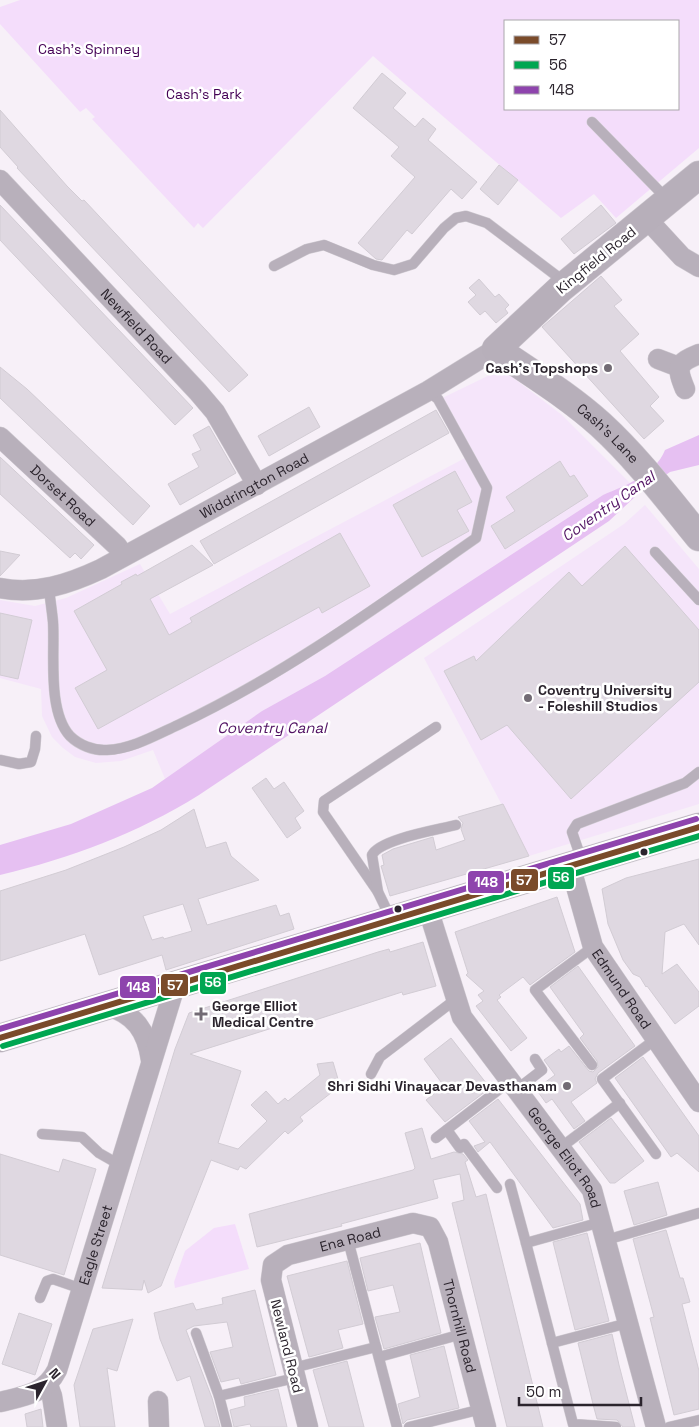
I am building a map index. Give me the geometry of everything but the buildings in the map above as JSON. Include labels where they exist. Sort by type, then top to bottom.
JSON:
[{"type":"main road","name":"Kingfield Road","points":[[496,348],[567,283],[699,175]]},
{"type":"main road","name":"Cash's Lane","points":[[496,348],[579,406],[624,449],[694,532]]},
{"type":"main road","points":[[0,1038],[699,826]]},
{"type":"street","name":"Newfield Road","points":[[0,180],[215,412],[257,485]]},
{"type":"street","points":[[647,219],[682,257],[699,267]]},
{"type":"street","name":"Widdrington Road","points":[[0,588],[21,592],[48,588],[83,577],[257,485],[428,391],[496,348]]},
{"type":"street","points":[[685,389],[679,367],[681,362],[699,354]]},
{"type":"street","points":[[658,359],[679,367]]},
{"type":"street","name":"Dorset Road","points":[[0,437],[117,546],[124,556]]},
{"type":"street","name":"Edmund Road","points":[[576,863],[593,947],[699,1102]]},
{"type":"street","name":"George Eliot Road","points":[[428,909],[462,1017],[592,1190],[656,1427]]},
{"type":"street","name":"Eagle Street","points":[[48,1386],[57,1370],[175,986]]},
{"type":"street","name":"Eagle Street","points":[[106,1006],[121,1011],[136,1021],[146,1035],[152,1062]]},
{"type":"street","name":"Ena Road","points":[[273,1264],[288,1255],[414,1223],[430,1227]]},
{"type":"street","name":"Thornhill Road","points":[[430,1227],[438,1242],[484,1418]]},
{"type":"street","name":"Newland Road","points":[[273,1264],[271,1280],[308,1427]]},
{"type":"street","points":[[0,1402],[30,1395],[48,1386],[52,1396],[58,1427]]},
{"type":"street","points":[[158,1401],[160,1427]]},
{"type":"lane","points":[[592,122],[668,200]]},
{"type":"lane","points":[[274,266],[307,249],[324,245],[373,265],[394,270],[413,264],[444,228],[456,218],[466,216],[487,223],[567,283]]},
{"type":"lane","points":[[48,588],[53,620],[55,696],[63,727],[70,736],[78,742],[97,750],[117,749],[153,736],[204,712],[332,637],[476,538],[487,488],[438,399],[428,391]]},
{"type":"lane","points":[[656,552],[699,600]]},
{"type":"lane","points":[[391,920],[378,892],[323,812],[324,802],[436,727]]},
{"type":"lane","points":[[0,760],[19,764],[30,762],[36,750],[36,736]]},
{"type":"lane","points":[[576,863],[572,832],[577,824],[685,783],[699,772]]},
{"type":"lane","points":[[378,892],[372,855],[374,850],[395,841],[456,825]]},
{"type":"lane","points":[[592,1065],[536,990],[593,947]]},
{"type":"lane","points":[[371,1074],[380,1057],[456,999]]},
{"type":"lane","points":[[656,1039],[602,1079],[656,1154]]},
{"type":"lane","points":[[436,1138],[513,1085],[542,1070],[535,1059]]},
{"type":"lane","points":[[560,1148],[620,1103]]},
{"type":"lane","points":[[447,1130],[460,1148],[464,1144],[497,1188]]},
{"type":"lane","points":[[42,1134],[82,1136],[99,1154],[120,1165]]},
{"type":"lane","points":[[510,1184],[573,1426],[616,1427]]},
{"type":"lane","points":[[526,1243],[699,1213]]},
{"type":"lane","points":[[348,1240],[397,1427]]},
{"type":"lane","points":[[40,1298],[47,1281],[53,1279],[82,1289]]},
{"type":"lane","points":[[552,1343],[628,1323]]},
{"type":"lane","points":[[196,1333],[228,1427]]},
{"type":"lane","points":[[219,1396],[294,1373],[377,1352],[462,1334]]},
{"type":"lane","points":[[409,1427],[484,1418]]},
{"type":"lane","points":[[668,1427],[699,1420]]},
{"type":"shaded area","points":[[498,371],[505,372],[511,376],[562,415],[630,483],[603,495],[325,676],[262,711],[165,779],[153,750],[121,761],[96,763],[75,757],[52,737],[42,716],[41,689],[0,678],[0,600],[35,606],[66,598],[140,564],[170,614],[465,458],[434,402]]},
{"type":"shaded area","points":[[645,505],[699,569],[699,804],[529,856],[424,658],[624,524]]},
{"type":"green space","name":"Cash's Park","points":[[20,0],[699,0],[699,148],[616,218],[594,194],[561,218],[373,56],[203,228],[198,223],[194,228],[92,119],[95,117],[86,108],[80,112],[0,24],[0,7]]},
{"type":"green space","points":[[235,1224],[249,1269],[175,1288],[174,1282],[185,1251],[214,1228]]},
{"type":"water","name":"Coventry Canal","points":[[699,435],[699,465],[670,472],[637,495],[609,521],[199,795],[127,833],[52,861],[0,875],[0,845],[71,824],[152,788],[262,711],[325,676],[603,495],[647,473],[660,459],[665,450]]},
{"type":"transit line","name":"148","points":[[0,1029],[696,819]]},
{"type":"transit line","name":"57","points":[[0,1038],[699,827]]},
{"type":"transit line","name":"56","points":[[3,1046],[699,836]]},
{"type":"place","name":"Cash's Topshops","points":[[608,368]]},
{"type":"place","name":"Coventry University - Foleshill Studios","points":[[528,698]]},
{"type":"place","name":"George Elliot Medical Centre","points":[[201,1014]]},
{"type":"place","name":"Shri Sidhi Vinayacar Devasthanam","points":[[567,1086]]},
{"type":"park label","name":"Cash’s Spinney","points":[[89,49]]}]
